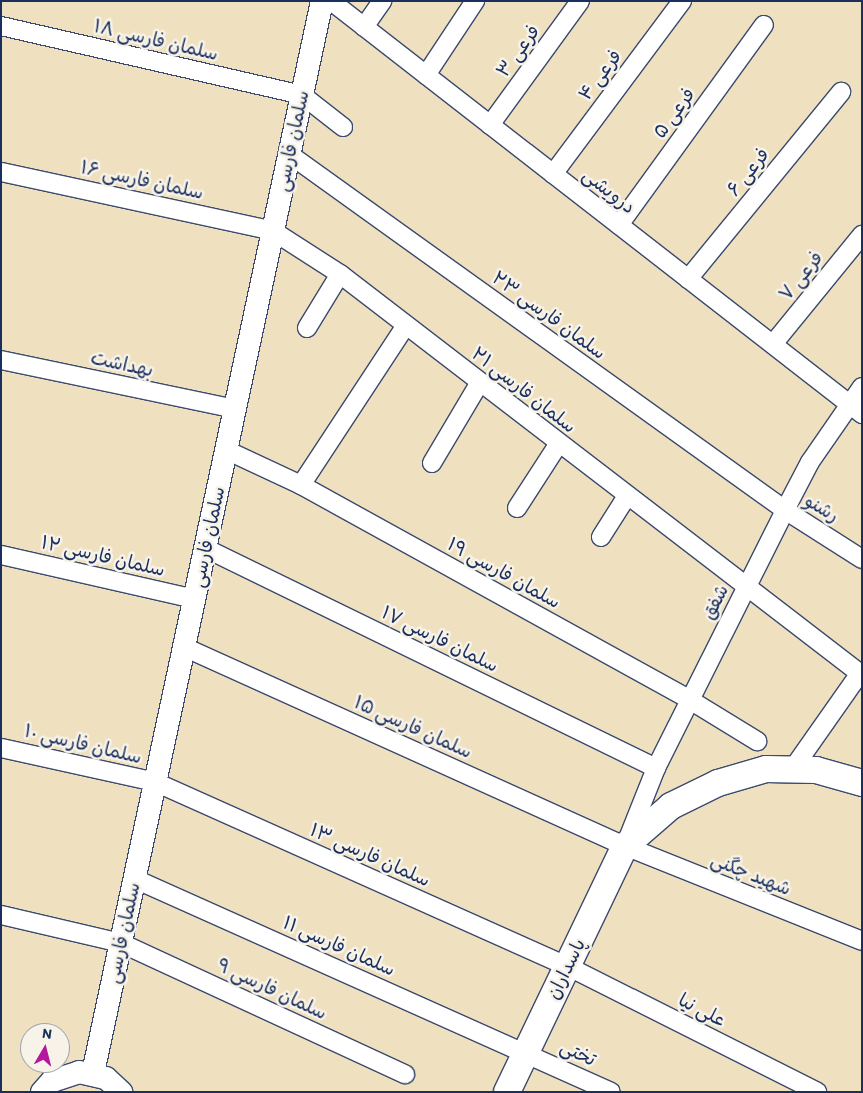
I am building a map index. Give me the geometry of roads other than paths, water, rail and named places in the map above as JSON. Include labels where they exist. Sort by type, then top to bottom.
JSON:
[{"type":"main road","points":[[625,846],[671,806],[718,783],[766,769],[794,767],[862,783]]},
{"type":"main road","name":"پاسداران","points":[[507,1092],[625,846]]},
{"type":"street","name":"سلمان فارسی","points":[[93,1073],[322,1]]},
{"type":"street","name":"درویشی","points":[[331,1],[856,409]]},
{"type":"street","points":[[364,27],[382,1]]},
{"type":"street","points":[[426,75],[475,1]]},
{"type":"street","name":"فرعی ۳","points":[[490,125],[580,1]]},
{"type":"street","name":"فرعی ۴","points":[[553,174],[682,1]]},
{"type":"street","name":"فرعی ۵","points":[[619,225],[764,25]]},
{"type":"street","name":"سلمان فارسی ۱۸","points":[[1,26],[302,95]]},
{"type":"street","name":"فرعی ۶","points":[[688,279],[841,92]]},
{"type":"street","points":[[302,95],[343,127]]},
{"type":"street","name":"سلمان فارسی ۲۳","points":[[289,154],[785,510]]},
{"type":"street","name":"سلمان فارسی ۱۶","points":[[1,172],[273,231]]},
{"type":"street","name":"سلمان فارسی ۲۱","points":[[273,231],[340,274],[746,588],[861,674]]},
{"type":"street","name":"فرعی ۷","points":[[773,344],[862,235]]},
{"type":"street","points":[[307,328],[340,274]]},
{"type":"street","points":[[301,485],[406,325]]},
{"type":"street","name":"بهداشت","points":[[1,360],[235,409]]},
{"type":"street","points":[[432,463],[480,382]]},
{"type":"street","name":"شفق","points":[[625,846],[656,768],[785,510],[810,462],[856,409],[862,387]]},
{"type":"street","points":[[517,508],[559,443]]},
{"type":"street","name":"سلمان فارسی ۱۹","points":[[226,450],[301,485],[690,700],[757,741]]},
{"type":"street","points":[[601,537],[627,496]]},
{"type":"street","name":"رشنو","points":[[785,510],[860,553]]},
{"type":"street","name":"سلمان فارسی ۱۷","points":[[205,548],[656,768]]},
{"type":"street","name":"سلمان فارسی ۱۲","points":[[1,555],[194,599]]},
{"type":"street","name":"سلمان فارسی ۱۵","points":[[184,647],[625,846]]},
{"type":"street","points":[[794,767],[861,674]]},
{"type":"street","name":"سلمان فارسی ۱۰","points":[[1,748],[155,782]]},
{"type":"street","name":"سلمان فارسی ۱۳","points":[[155,782],[567,966]]},
{"type":"street","name":"شهید چگنی","points":[[625,846],[862,940]]},
{"type":"street","name":"سلمان فارسی ۱۱","points":[[135,879],[526,1052]]},
{"type":"street","name":"سلمان فارسی ۹","points":[[1,915],[121,942],[405,1074]]},
{"type":"street","name":"علی نیا","points":[[567,966],[817,1092]]},
{"type":"street","name":"تختی","points":[[526,1052],[611,1092]]},
{"type":"street","points":[[42,1092],[65,1075],[93,1073],[106,1078],[121,1092]]}]
